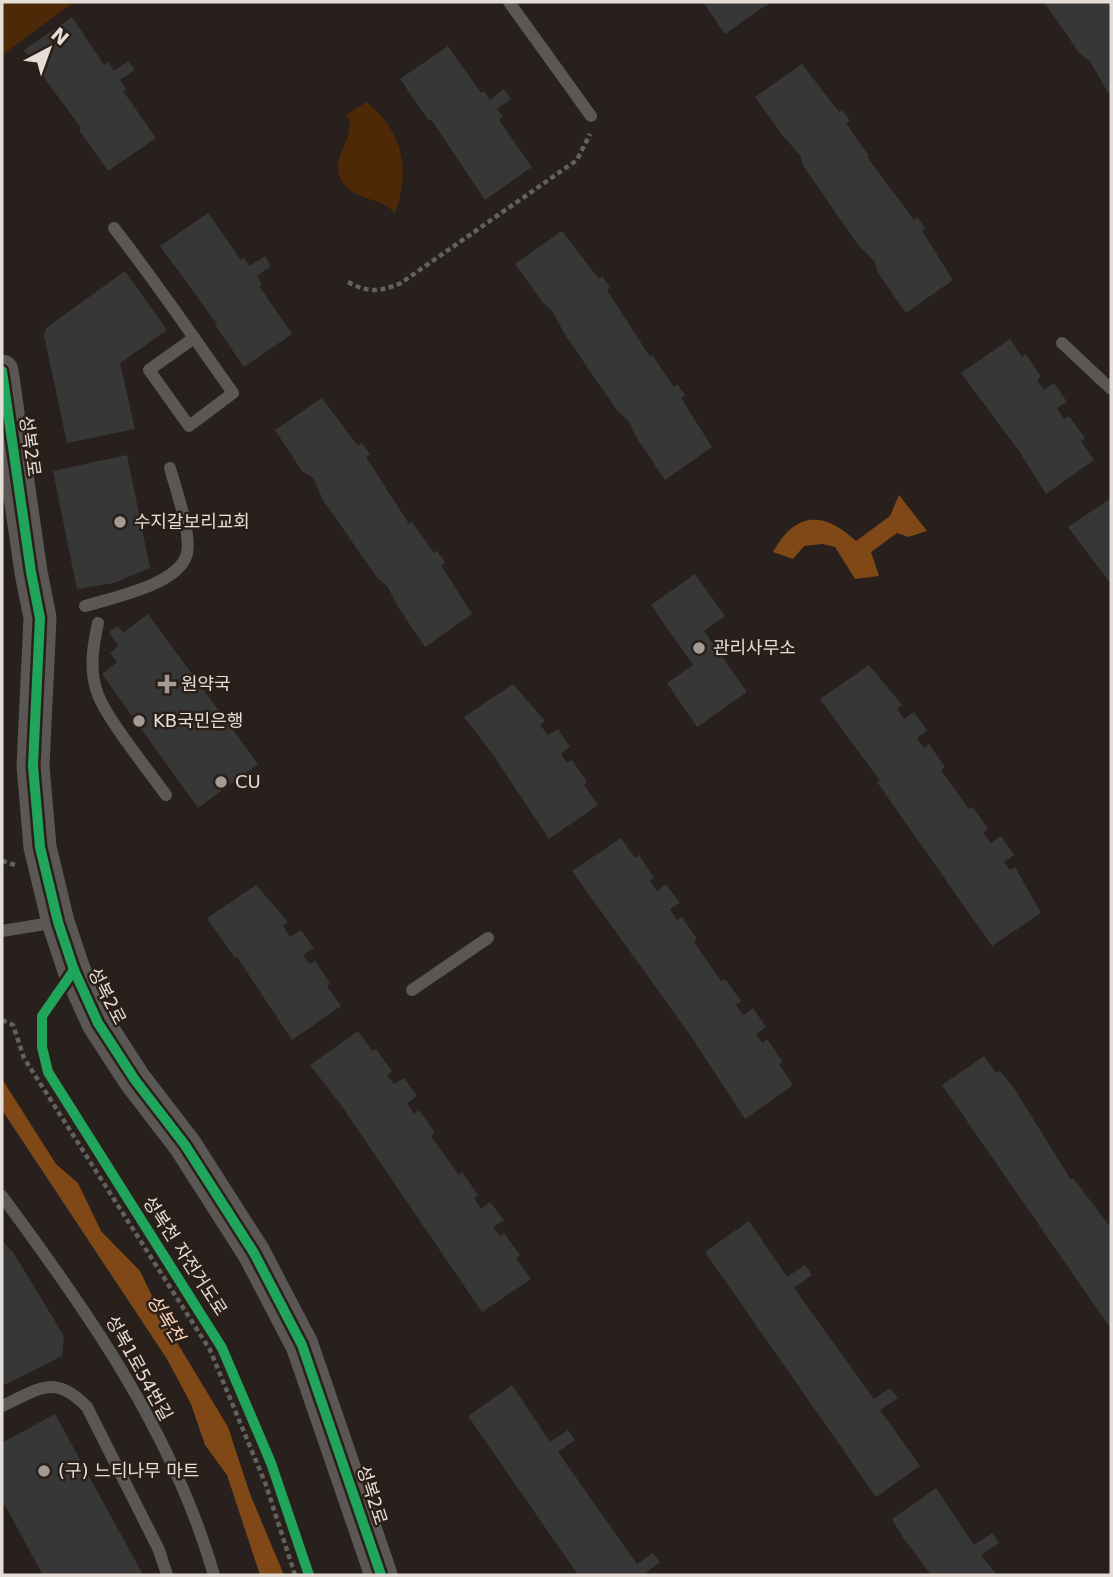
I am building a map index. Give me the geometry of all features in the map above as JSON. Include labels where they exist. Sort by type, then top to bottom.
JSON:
[{"type":"street","name":"성복2로","points":[[2,370],[40,618],[33,766],[40,847],[58,922],[74,970],[98,1023],[135,1080],[185,1145],[247,1242],[302,1345],[381,1575]]},
{"type":"lane","points":[[509,2],[591,116]]},
{"type":"lane","points":[[114,228],[194,338],[233,393],[189,426],[149,370],[194,338]]},
{"type":"lane","points":[[1062,343],[1111,389]]},
{"type":"lane","points":[[85,606],[139,590],[166,578],[182,566],[187,552],[186,541],[170,468]]},
{"type":"lane","points":[[98,623],[93,644],[92,674],[97,695],[166,795]]},
{"type":"lane","points":[[2,931],[58,922]]},
{"type":"lane","points":[[412,990],[488,938]]},
{"type":"lane","name":"성복1로54번길","points":[[2,1196],[103,1335],[173,1469],[214,1575]]},
{"type":"lane","points":[[2,1406],[52,1385],[65,1387],[82,1401],[159,1550],[167,1575]]},
{"type":"path","points":[[348,282],[365,291],[390,288],[412,275],[577,160],[592,129],[591,116]]},
{"type":"path","points":[[4,1020],[13,1024],[24,1058],[210,1350],[267,1485],[295,1575]]},
{"type":"path","points":[[276,1476],[289,1514]]},
{"type":"shaded area","points":[[2,2],[74,2],[3,54]]},
{"type":"shaded area","points":[[366,102],[388,125],[400,152],[402,182],[395,213],[383,204],[348,189],[339,174],[338,165],[349,132],[347,115]]},
{"type":"shaded area","points":[[899,495],[927,531],[908,537],[897,533],[871,552],[879,576],[855,579],[835,547],[823,544],[804,546],[793,559],[773,552],[791,529],[810,520],[832,524],[856,541],[890,516]]},
{"type":"shaded area","points":[[2,1079],[56,1164],[78,1183],[101,1231],[140,1271],[164,1321],[228,1427],[250,1494],[284,1575],[260,1575],[227,1475],[205,1445],[191,1404],[167,1359],[2,1110]]},
{"type":"building","points":[[703,2],[771,2],[725,34]]},
{"type":"building","points":[[1044,2],[1111,2],[1111,98],[1090,61],[1080,54]]},
{"type":"building","points":[[72,17],[104,65],[108,62],[114,71],[128,61],[135,70],[120,80],[126,89],[123,91],[156,138],[108,171],[79,130],[81,128],[24,50]]},
{"type":"building","points":[[448,46],[481,93],[484,91],[490,100],[504,89],[511,99],[497,109],[503,117],[499,120],[532,167],[485,200],[431,119],[429,121],[400,79]]},
{"type":"building","points":[[802,64],[839,112],[842,109],[850,121],[846,123],[869,156],[867,157],[914,220],[917,217],[925,228],[922,231],[953,280],[906,313],[878,273],[875,262],[858,245],[804,167],[800,155],[755,97]]},
{"type":"building","points":[[208,213],[241,260],[244,258],[250,266],[265,256],[271,266],[257,276],[262,284],[259,286],[292,334],[244,367],[215,325],[217,324],[160,246]]},
{"type":"building","points":[[562,231],[599,279],[602,276],[610,287],[607,290],[650,357],[652,355],[674,387],[677,384],[685,395],[681,398],[712,447],[665,480],[628,420],[618,412],[564,333],[553,312],[543,303],[515,264]]},
{"type":"building","points":[[125,271],[167,330],[120,363],[135,429],[67,443],[44,335],[46,328]]},
{"type":"building","points":[[1010,339],[1022,357],[1026,354],[1041,377],[1037,380],[1044,390],[1054,383],[1067,402],[1057,408],[1064,419],[1069,416],[1085,438],[1081,441],[1094,460],[1046,494],[1019,451],[961,373]]},
{"type":"building","points":[[322,398],[358,446],[362,443],[370,454],[366,457],[409,524],[412,522],[434,553],[437,551],[445,562],[441,565],[472,614],[425,647],[388,587],[378,579],[323,500],[313,478],[302,471],[275,430]]},
{"type":"building","points":[[127,455],[150,568],[114,583],[77,589],[53,471]]},
{"type":"building","points":[[1111,498],[1111,584],[1068,527]]},
{"type":"building","name":"관리사무소","points":[[695,574],[725,616],[704,631],[747,692],[697,727],[667,683],[693,665],[651,605]]},
{"type":"building","points":[[148,614],[258,764],[198,808],[102,674],[117,662],[110,653],[118,646],[109,632],[118,626],[123,633]]},
{"type":"building","points":[[869,665],[902,705],[897,709],[904,719],[914,712],[927,730],[917,738],[924,748],[929,744],[945,767],[941,770],[969,809],[973,807],[988,829],[983,833],[991,843],[1001,836],[1014,855],[1004,862],[1010,870],[1015,867],[1041,913],[992,946],[877,782],[880,781],[820,699]]},
{"type":"building","points":[[513,684],[545,721],[540,725],[548,735],[558,729],[570,747],[561,754],[567,763],[572,760],[587,782],[584,785],[598,805],[549,839],[494,756],[464,717]]},
{"type":"building","points":[[621,838],[635,858],[639,855],[654,878],[650,881],[657,891],[666,884],[680,903],[670,909],[677,920],[682,917],[697,939],[694,942],[721,981],[725,979],[741,1001],[736,1005],[743,1015],[753,1008],[766,1027],[756,1034],[762,1043],[767,1039],[783,1062],[779,1064],[793,1085],[745,1119],[690,1035],[572,871]]},
{"type":"building","points":[[256,885],[288,922],[283,926],[290,937],[301,930],[314,948],[303,955],[310,964],[315,961],[330,983],[327,986],[341,1006],[292,1040],[237,957],[235,958],[207,918]]},
{"type":"building","points":[[358,1031],[372,1051],[376,1049],[392,1071],[387,1075],[394,1084],[404,1078],[417,1096],[407,1103],[414,1114],[419,1110],[435,1133],[431,1136],[459,1175],[462,1172],[478,1195],[474,1198],[481,1209],[490,1202],[504,1220],[493,1227],[500,1236],[504,1233],[520,1255],[516,1258],[531,1279],[482,1312],[341,1105],[310,1065]]},
{"type":"building","points":[[984,1056],[996,1073],[1000,1071],[1014,1088],[1071,1180],[1073,1178],[1111,1228],[1111,1329],[942,1085]]},
{"type":"building","points":[[749,1221],[787,1277],[805,1265],[812,1275],[794,1288],[874,1399],[890,1388],[898,1398],[880,1410],[920,1466],[876,1497],[705,1252]]},
{"type":"building","points":[[2,1241],[13,1252],[64,1336],[62,1356],[2,1386]]},
{"type":"building","points":[[512,1385],[550,1442],[568,1430],[575,1440],[558,1452],[637,1564],[653,1553],[660,1562],[643,1575],[578,1575],[468,1416]]},
{"type":"building","name":"(구) 느티나무 마트","points":[[55,1414],[143,1575],[43,1575],[2,1500],[2,1443]]},
{"type":"building","points":[[936,1488],[974,1545],[992,1533],[999,1543],[981,1555],[997,1575],[931,1575],[902,1536],[892,1519]]},
{"type":"cycle path","points":[[2,371],[40,618],[33,766],[40,847],[58,922],[74,970],[98,1023],[135,1080],[185,1145],[254,1253],[302,1345],[381,1575]]},
{"type":"cycle path","name":"성복천 자전거도로","points":[[74,970],[42,1016],[42,1047],[48,1072],[222,1348],[271,1463],[309,1575]]},
{"type":"place","name":"수지갈보리교회","points":[[120,522]]},
{"type":"place","name":"관리사무소","points":[[699,648]]},
{"type":"place","name":"원약국","points":[[167,684]]},
{"type":"place","name":"KB국민은행","points":[[139,721]]},
{"type":"place","name":"CU","points":[[221,782]]},
{"type":"place","name":"(구) 느티나무 마트","points":[[44,1471]]},
{"type":"water label","name":"성복천","points":[[166,1318]]}]
